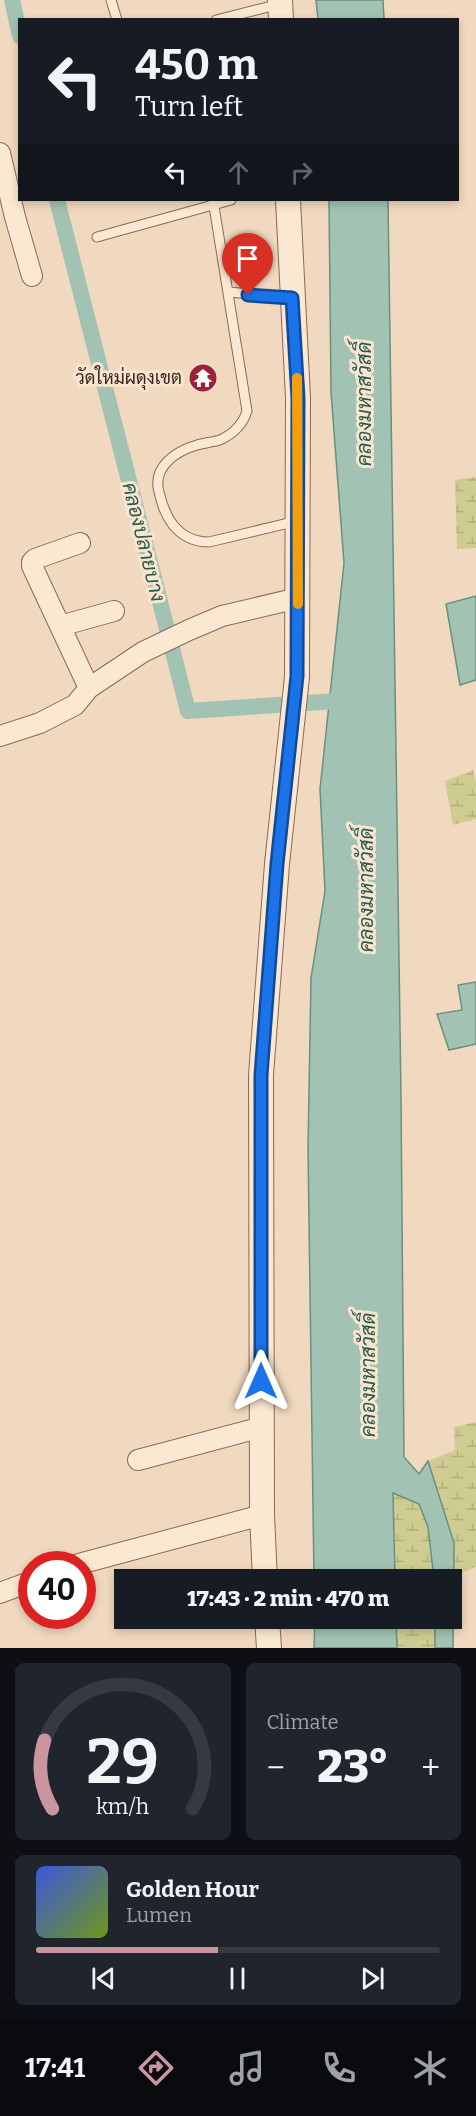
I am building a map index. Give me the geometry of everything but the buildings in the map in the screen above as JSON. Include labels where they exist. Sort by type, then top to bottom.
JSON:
[{"type":"street","points":[[0,153],[8,220],[32,276]]},
{"type":"street","points":[[264,1569],[262,1515],[261,1075],[277,864],[297,676],[298,398],[288,201]]},
{"type":"street","points":[[80,543],[35,559],[32,566],[89,688]]},
{"type":"street","points":[[0,736],[39,723],[75,705],[89,688],[142,652],[189,630],[222,616],[298,598]]},
{"type":"street","points":[[60,626],[114,611]]},
{"type":"street","points":[[138,1460],[262,1426]]},
{"type":"street","points":[[96,1559],[262,1515]]},
{"type":"street","points":[[0,1593],[18,1586]]},
{"type":"street","points":[[268,1629],[269,1648]]},
{"type":"lane","points":[[111,0],[116,18]]},
{"type":"lane","points":[[227,18],[280,8]]},
{"type":"lane","points":[[97,237],[213,202],[247,411],[243,422],[220,439],[195,446],[170,458],[161,467],[156,482],[165,514],[176,529],[188,539],[199,542],[209,542],[298,520]]},
{"type":"lane","points":[[229,292],[292,298]]},
{"type":"green space","points":[[476,477],[476,548],[457,549],[455,480]]},
{"type":"green space","points":[[473,770],[476,782],[476,819],[453,825],[445,781]]},
{"type":"green space","points":[[476,1422],[476,1567],[462,1573],[462,1569],[454,1569],[454,1543],[428,1461],[455,1450],[454,1427]]},
{"type":"green space","points":[[393,1493],[420,1504],[428,1527],[433,1569],[395,1569]]},
{"type":"green space","points":[[396,1629],[435,1629],[435,1648],[397,1648]]},
{"type":"water","points":[[316,0],[383,0],[384,18],[318,18]]},
{"type":"water","name":"คลองมหาสวัสดิ์","points":[[329,201],[388,201],[404,1457],[419,1474],[428,1461],[454,1543],[454,1569],[433,1569],[428,1527],[419,1504],[393,1493],[395,1569],[314,1569],[308,1149],[311,978],[325,891],[320,789],[344,563],[331,392]]},
{"type":"water","points":[[476,596],[476,680],[460,685],[446,604]]},
{"type":"water","points":[[476,982],[476,1044],[449,1050],[437,1014],[462,1010],[458,985]]},
{"type":"water","points":[[315,1629],[396,1629],[397,1648],[314,1648]]},
{"type":"water","points":[[435,1629],[453,1629],[453,1648],[435,1648]]},
{"type":"waterway","name":"คลองปลายบาง","points":[[12,0],[18,27]]},
{"type":"waterway","name":"คลองปลายบาง","points":[[57,201],[188,711],[352,700]]},
{"type":"slow traffic","points":[[297,378],[298,604]]},
{"type":"place","name":"วัดใหม่ผดุงเขต","points":[[203,378]]},
{"type":"route","points":[[248,295],[292,298],[298,398],[297,676],[277,864],[261,1075],[261,1381]]}]
